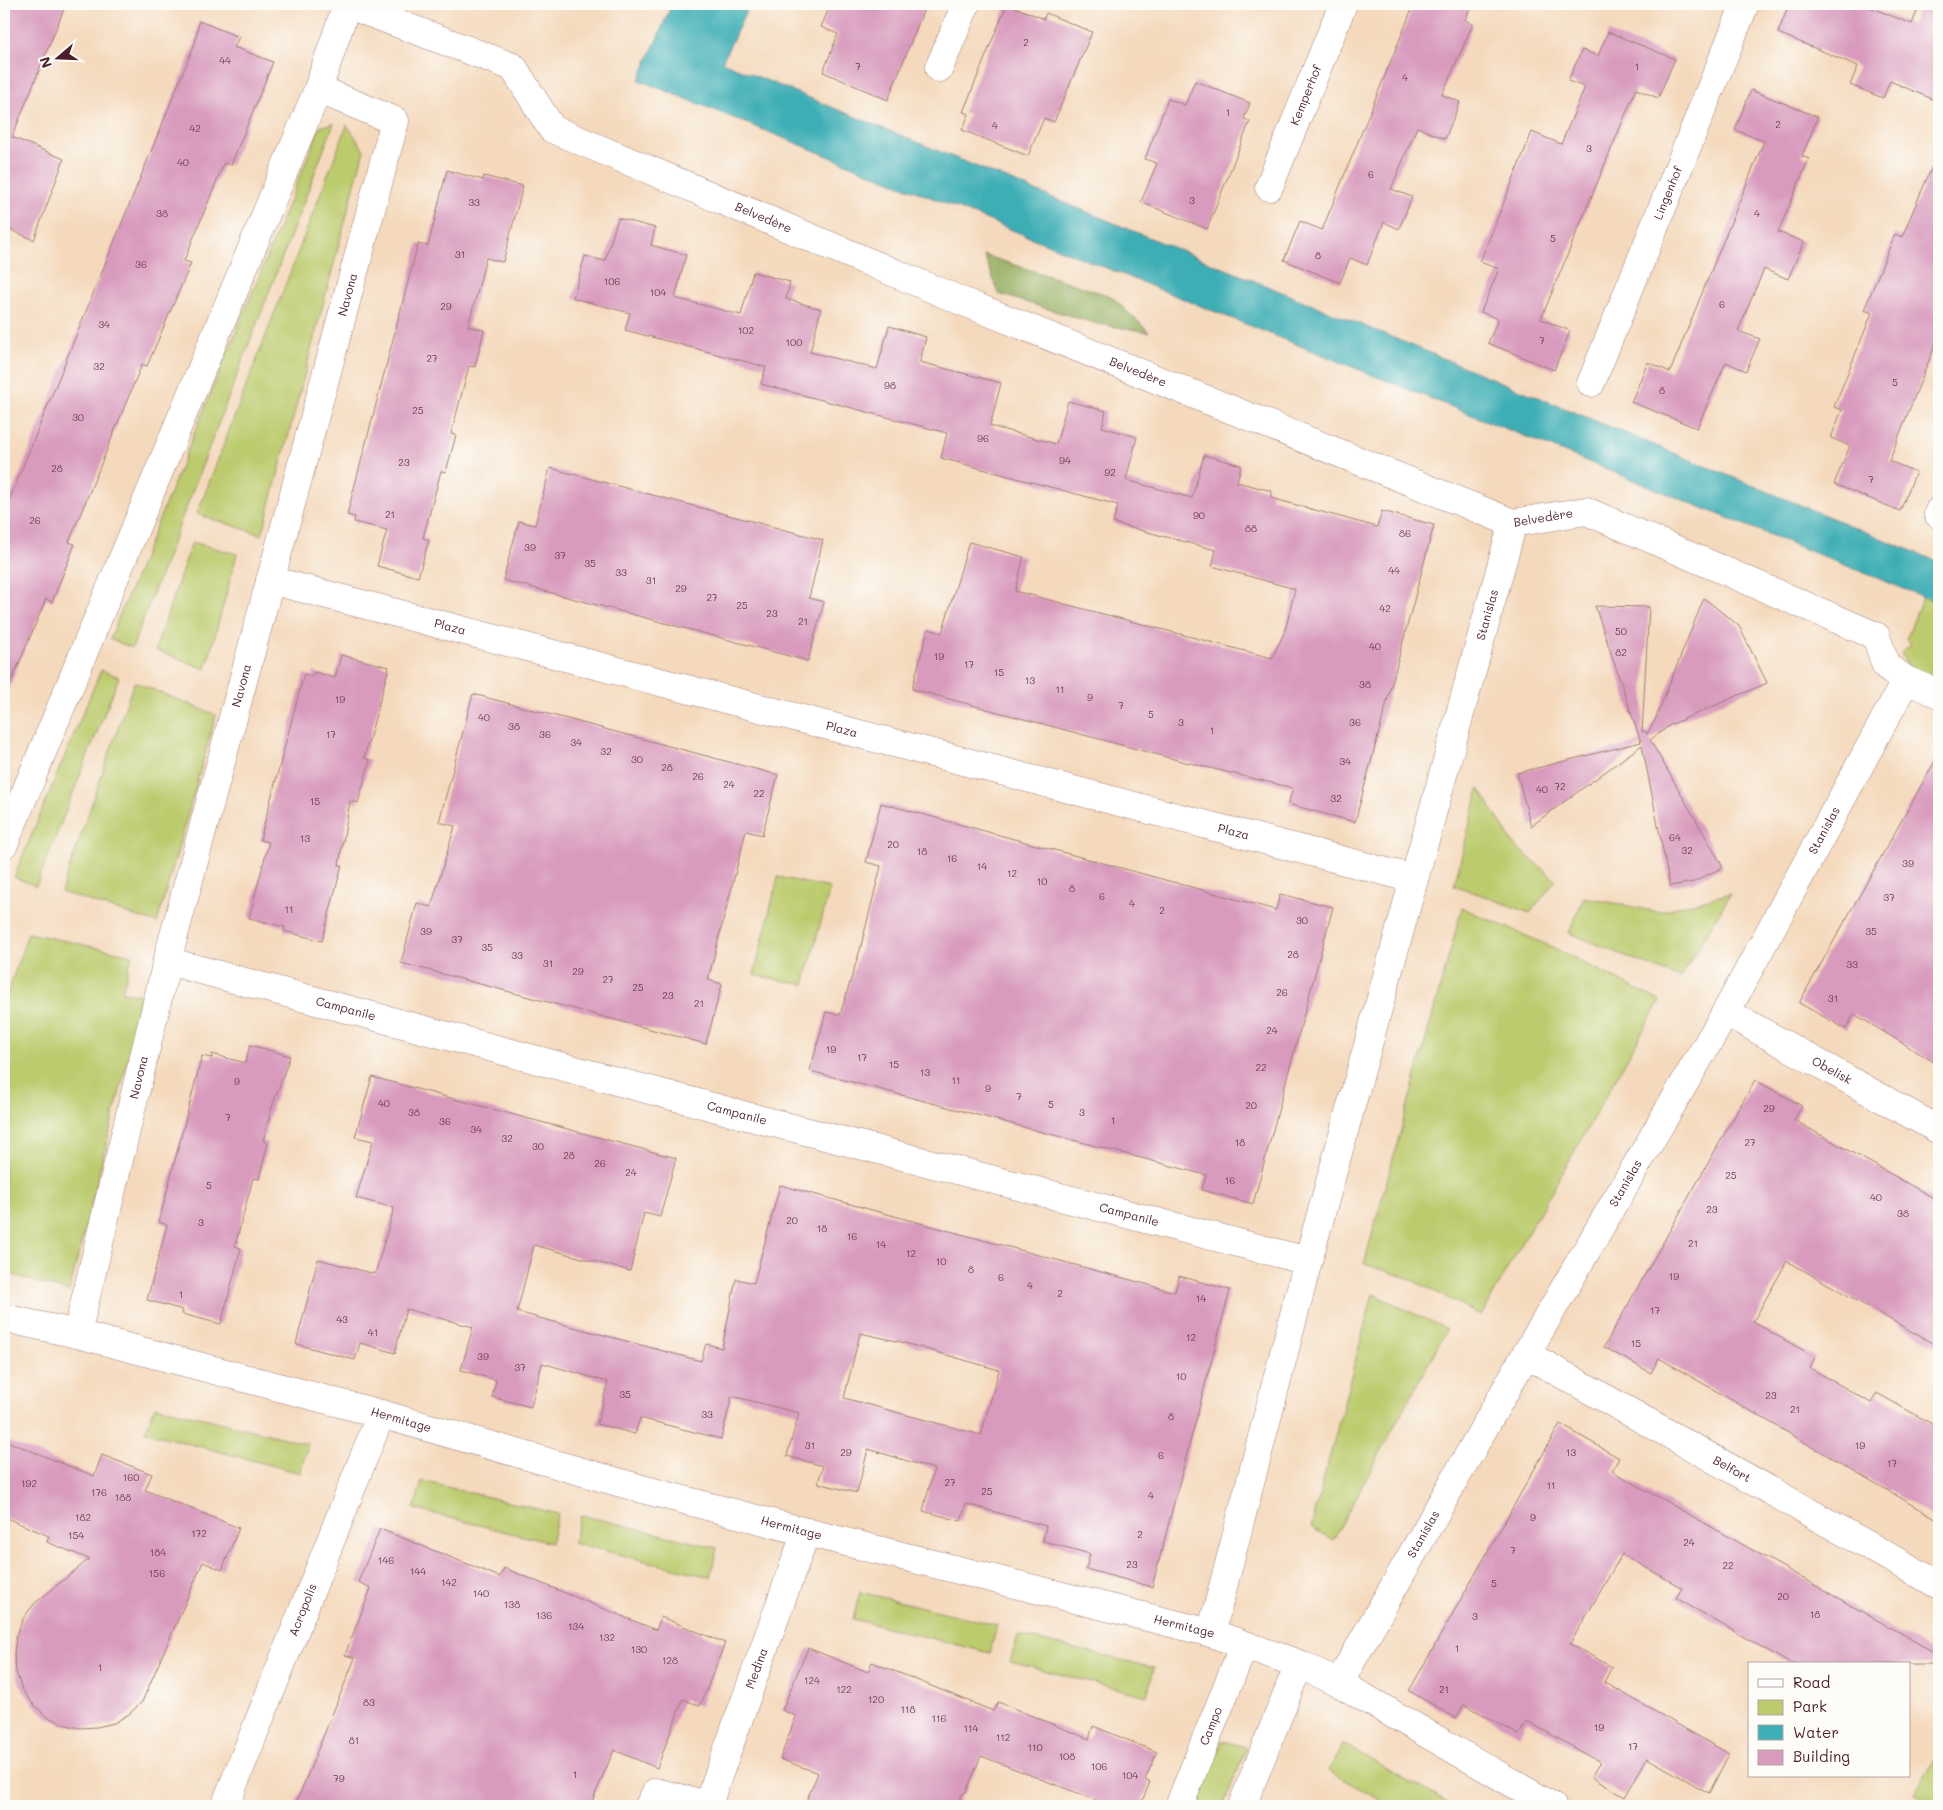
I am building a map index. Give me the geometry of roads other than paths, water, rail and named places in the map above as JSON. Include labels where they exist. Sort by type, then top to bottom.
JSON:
[{"type":"street","points":[[4,844],[318,89],[347,4]]},
{"type":"street","name":"Belvedère","points":[[347,4],[513,67],[552,129],[968,303],[1513,523],[1586,511],[1876,636],[1886,666],[1906,680],[1939,694]]},
{"type":"street","points":[[939,68],[966,4]]},
{"type":"street","name":"Kemperhof","points":[[1269,187],[1343,4]]},
{"type":"street","name":"Lingenhof","points":[[1591,383],[1745,4]]},
{"type":"street","name":"Navona","points":[[77,1334],[167,962],[395,121],[318,89]]},
{"type":"street","name":"Stanislas","points":[[1210,1633],[1308,1261],[1513,523]]},
{"type":"street","name":"Plaza","points":[[270,580],[1414,879]]},
{"type":"street","name":"Stanislas","points":[[1339,1683],[1526,1354],[1726,1012],[1906,680]]},
{"type":"street","name":"Campanile","points":[[167,962],[762,1120],[1308,1261]]},
{"type":"street","name":"Obelisk","points":[[1726,1012],[1939,1130]]},
{"type":"street","name":"Hermitage","points":[[4,1318],[77,1334],[381,1414],[642,1489],[806,1532],[1210,1633],[1300,1664],[1339,1683],[1552,1806]]},
{"type":"street","name":"Belfort","points":[[1526,1354],[1939,1585]]},
{"type":"street","name":"Acropolis","points":[[225,1806],[381,1414]]},
{"type":"street","name":"Medina","points":[[650,1806],[656,1792],[710,1805],[806,1532]]},
{"type":"street","name":"Campo","points":[[1179,1806],[1244,1645]]},
{"type":"street","points":[[1242,1806],[1300,1664]]},
{"type":"water","points":[[672,4],[750,4],[722,62],[1939,562],[1939,603],[639,80]]}]
